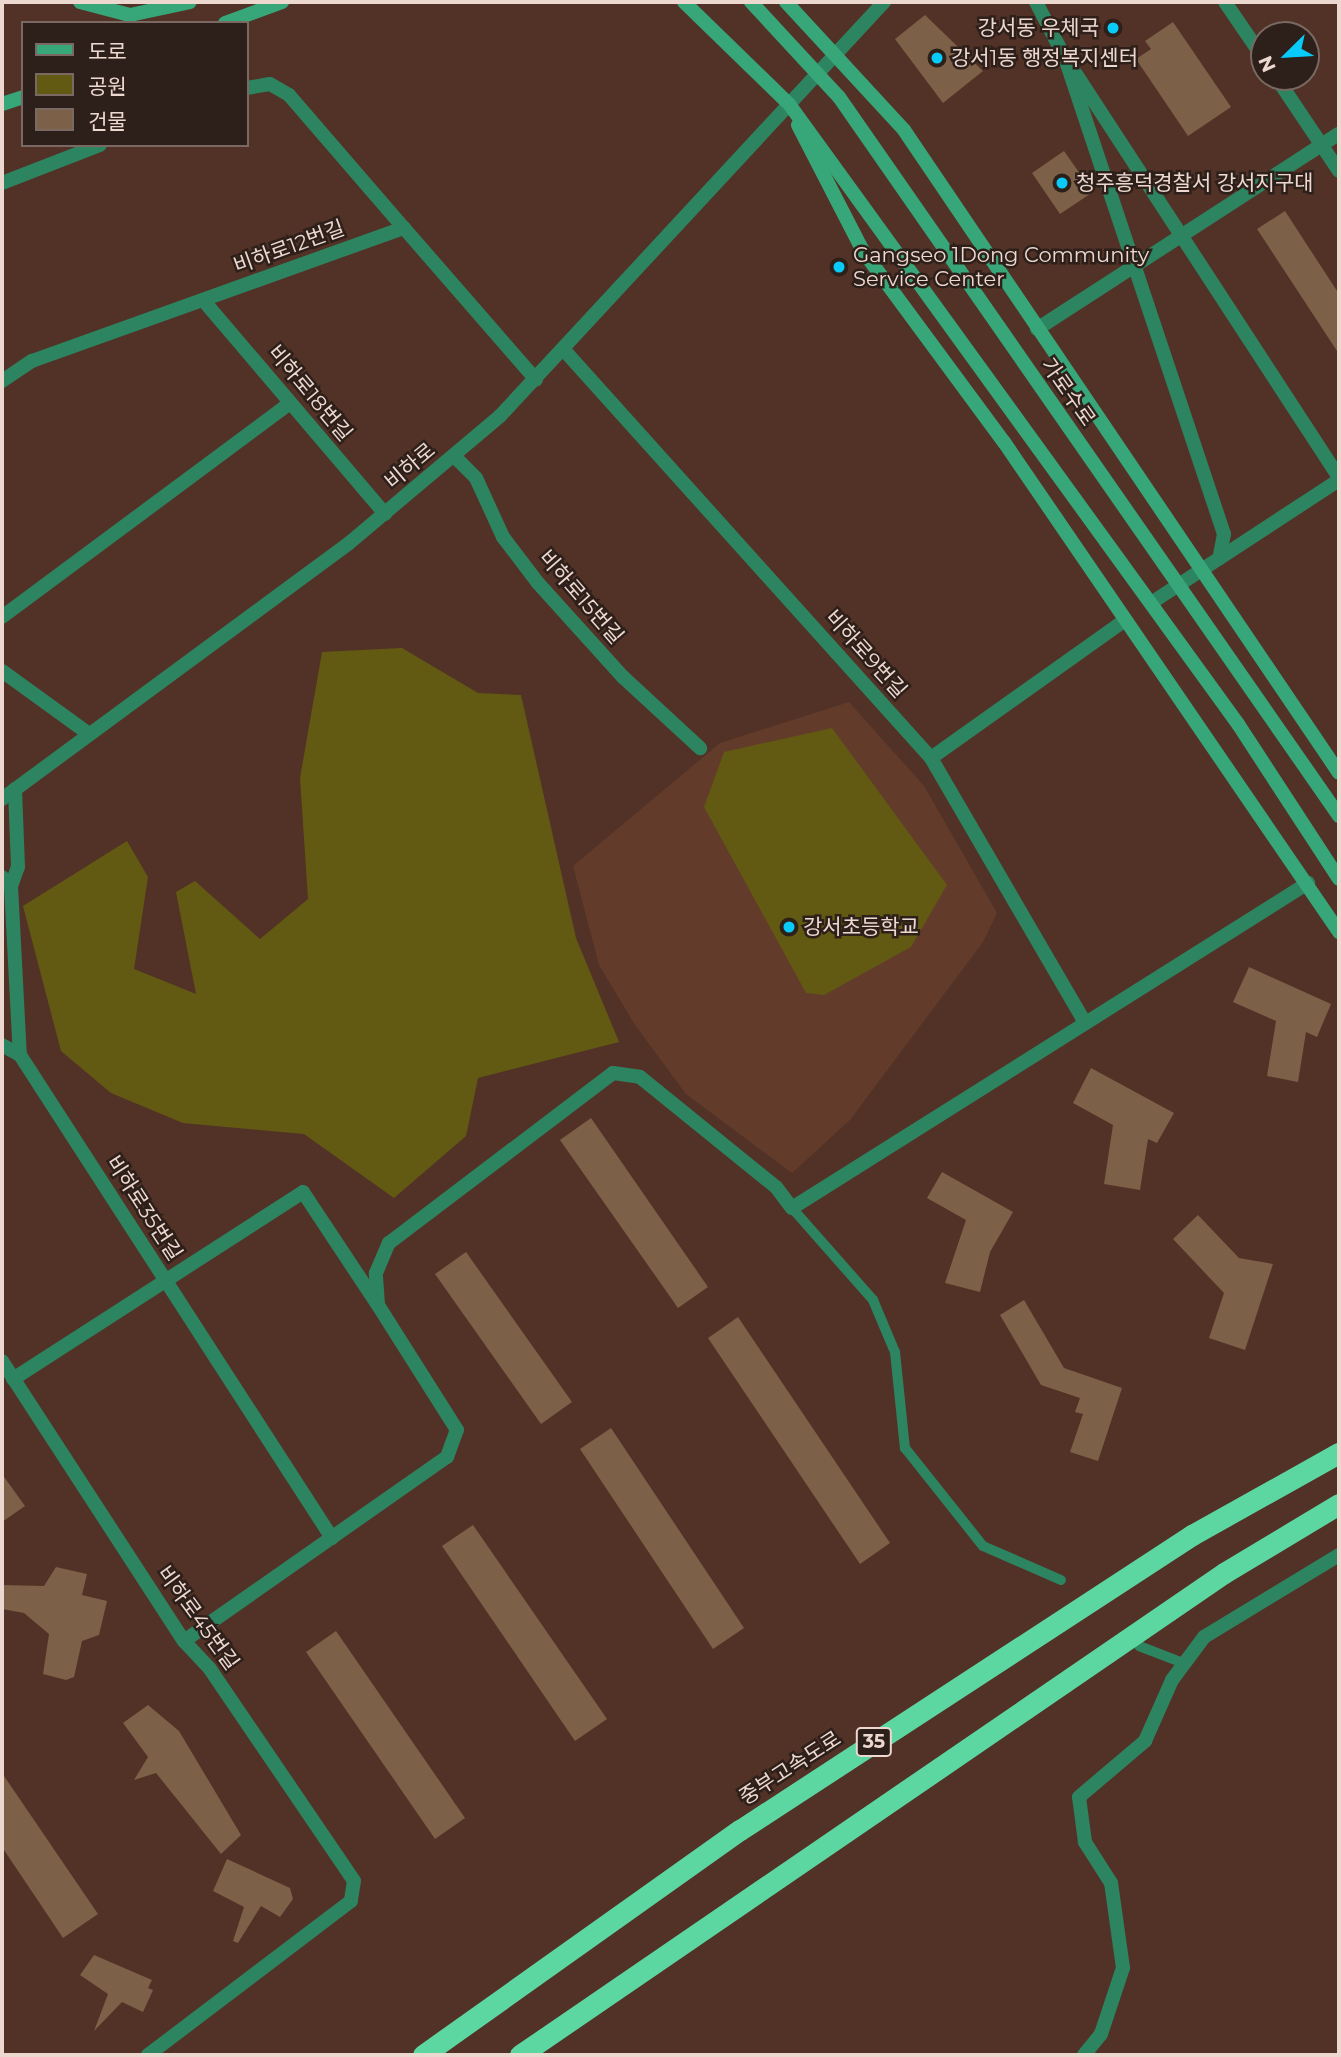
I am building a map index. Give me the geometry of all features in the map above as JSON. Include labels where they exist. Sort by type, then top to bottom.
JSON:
[{"type":"highway","name":"중부고속도로","points":[[423,2055],[763,1815],[1192,1535],[1339,1453]]},
{"type":"highway","points":[[520,2055],[1224,1573],[1339,1504]]},
{"type":"main road","points":[[80,2],[130,15],[191,2]]},
{"type":"main road","points":[[230,21],[282,2]]},
{"type":"main road","name":"가로수로","points":[[751,2],[819,73],[1339,816]]},
{"type":"main road","points":[[786,2],[838,52],[904,130],[1339,773]]},
{"type":"main road","points":[[689,3],[789,104],[1151,603],[1339,879]]},
{"type":"main road","points":[[2,104],[21,98]]},
{"type":"main road","points":[[789,104],[863,251],[1125,620],[1308,883],[1339,932]]},
{"type":"street","name":"비하로","points":[[2,799],[385,514],[454,456],[565,350],[884,2]]},
{"type":"street","points":[[1225,2],[1250,39]]},
{"type":"street","points":[[1044,5],[1065,58],[1133,269],[1224,534],[1219,559]]},
{"type":"street","points":[[1065,58],[1339,481],[1151,603]]},
{"type":"street","points":[[248,88],[270,84],[289,95],[536,380]]},
{"type":"street","points":[[1285,91],[1339,171]]},
{"type":"street","points":[[1037,329],[1339,134]]},
{"type":"street","points":[[2,183],[95,147]]},
{"type":"street","name":"비하로12번길","points":[[2,380],[32,361],[404,228]]},
{"type":"street","name":"비하로18번길","points":[[203,300],[385,514]]},
{"type":"street","name":"비하로9번길","points":[[565,350],[931,758],[1085,1023]]},
{"type":"street","points":[[2,617],[290,403]]},
{"type":"street","name":"비하로15번길","points":[[454,456],[476,478],[503,537],[538,583],[622,677],[700,748]]},
{"type":"street","points":[[931,758],[1125,620]]},
{"type":"street","points":[[2,671],[89,734]]},
{"type":"street","name":"비하로35번길","points":[[15,789],[18,867],[6,881],[20,1055],[332,1538]]},
{"type":"street","points":[[378,1305],[376,1273],[389,1243],[613,1073],[640,1077],[776,1187],[792,1208],[1308,883]]},
{"type":"street","points":[[2,1045],[20,1055]]},
{"type":"street","points":[[13,1379],[303,1192],[378,1305],[457,1430],[447,1457],[184,1642]]},
{"type":"street","name":"비하로45번길","points":[[2,1361],[184,1642],[210,1669],[354,1881],[351,1901],[148,2055]]},
{"type":"street","points":[[1084,2055],[1101,2034],[1123,1968],[1111,1883],[1085,1842],[1079,1797],[1144,1741],[1184,1663],[1220,1624],[1339,1555]]},
{"type":"lane","points":[[792,1208],[873,1300],[895,1352],[905,1448],[983,1546],[1061,1580]]},
{"type":"lane","points":[[1139,1646],[1184,1663]]},
{"type":"shaded area","name":"강서초등학교","points":[[849,702],[924,786],[997,913],[983,942],[850,1120],[792,1173],[686,1094],[635,1025],[599,965],[573,866],[720,743]]},
{"type":"green space","points":[[402,648],[478,693],[521,695],[576,938],[619,1042],[478,1078],[466,1136],[394,1198],[304,1134],[183,1123],[111,1093],[61,1051],[23,906],[127,841],[148,877],[134,969],[196,994],[176,892],[195,881],[260,939],[308,899],[300,778],[322,652]]},
{"type":"green space","points":[[832,728],[947,885],[911,947],[824,995],[806,993],[704,807],[724,752]]},
{"type":"building","name":"강서1동 행정복지센터","points":[[925,15],[983,71],[943,103],[895,39]]},
{"type":"building","points":[[1173,22],[1231,107],[1188,136],[1136,59],[1151,49],[1145,41]]},
{"type":"building","name":"청주흥덕경찰서 강서지구대","points":[[1064,151],[1093,192],[1060,214],[1032,173]]},
{"type":"building","points":[[1285,211],[1339,294],[1339,354],[1257,229]]},
{"type":"building","points":[[1249,967],[1331,1004],[1317,1037],[1306,1032],[1298,1082],[1267,1076],[1276,1021],[1233,1002]]},
{"type":"building","points":[[1091,1068],[1174,1113],[1157,1143],[1148,1139],[1140,1190],[1104,1184],[1113,1125],[1073,1103]]},
{"type":"building","points":[[591,1118],[708,1287],[678,1308],[560,1140]]},
{"type":"building","points":[[942,1172],[1013,1212],[990,1252],[980,1292],[945,1283],[966,1220],[927,1198]]},
{"type":"building","points":[[1198,1215],[1239,1258],[1273,1264],[1245,1350],[1209,1338],[1224,1293],[1173,1239]]},
{"type":"building","points":[[466,1252],[572,1402],[541,1424],[435,1274]]},
{"type":"building","points":[[1024,1300],[1064,1368],[1122,1388],[1098,1461],[1070,1452],[1083,1414],[1075,1412],[1080,1398],[1041,1385],[1000,1315]]},
{"type":"building","points":[[738,1317],[890,1543],[860,1564],[708,1338]]},
{"type":"building","points":[[611,1428],[744,1628],[713,1649],[580,1449]]},
{"type":"building","points":[[2,1474],[25,1506],[2,1522]]},
{"type":"building","points":[[473,1525],[607,1719],[575,1741],[442,1546]]},
{"type":"building","points":[[56,1567],[87,1574],[82,1595],[107,1601],[99,1635],[82,1641],[74,1677],[66,1680],[43,1674],[49,1634],[24,1613],[2,1609],[3,1585],[44,1586]]},
{"type":"building","points":[[336,1631],[465,1818],[435,1839],[306,1652]]},
{"type":"building","points":[[148,1705],[179,1731],[241,1835],[221,1854],[156,1773],[134,1780],[148,1757],[123,1723]]},
{"type":"building","points":[[2,1773],[98,1914],[63,1938],[2,1847]]},
{"type":"building","points":[[227,1859],[290,1888],[293,1899],[280,1917],[261,1906],[238,1943],[233,1941],[244,1907],[213,1891]]},
{"type":"building","points":[[94,1955],[152,1980],[148,1988],[153,1990],[143,2012],[122,2002],[94,2031],[108,1994],[80,1975]]},
{"type":"place","name":"강서동 우체국","points":[[1113,28]]},
{"type":"place","name":"강서1동 행정복지센터","points":[[937,58]]},
{"type":"place","name":"청주흥덕경찰서 강서지구대","points":[[1062,183]]},
{"type":"place","name":"Gangseo 1Dong Community Service Center","points":[[839,267]]},
{"type":"place","name":"강서초등학교","points":[[789,927]]}]
